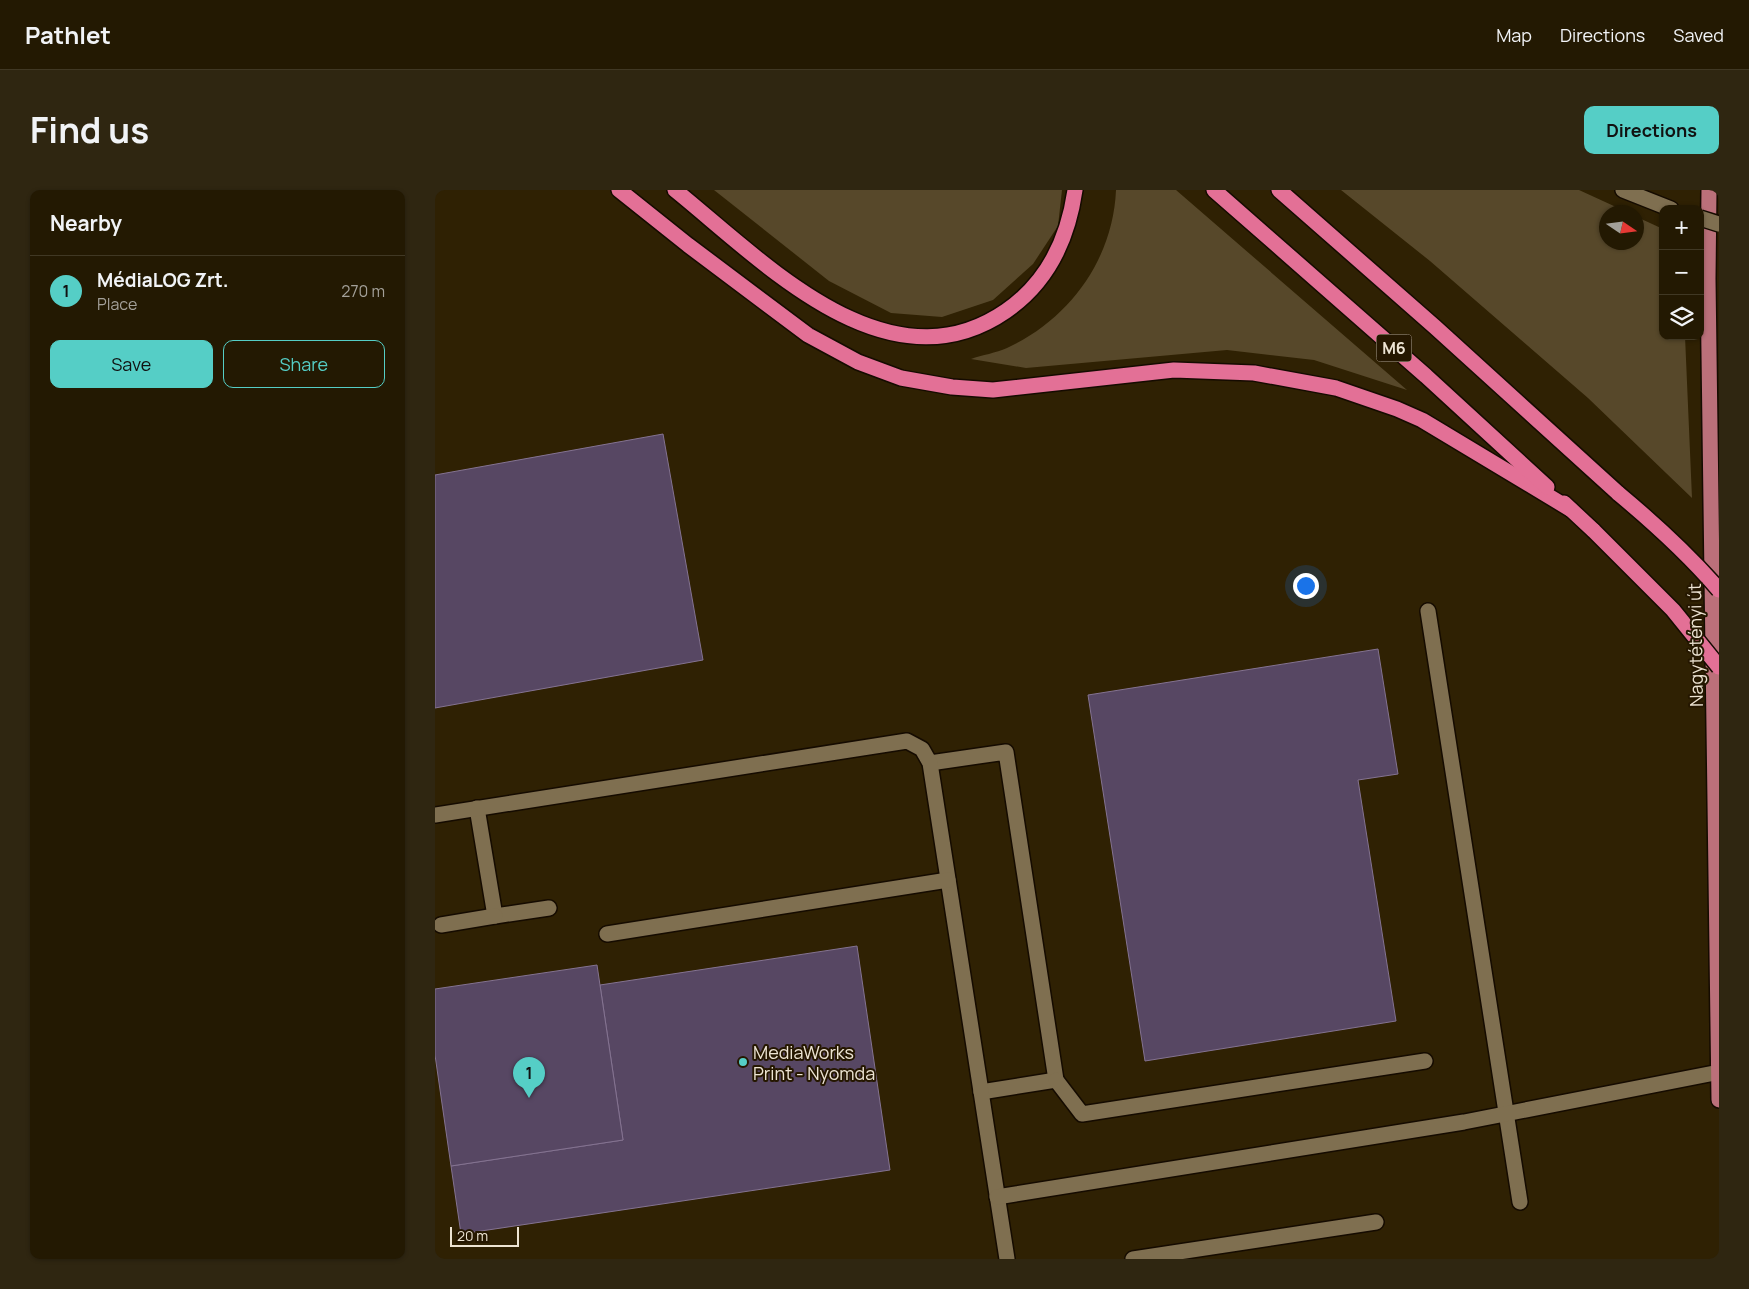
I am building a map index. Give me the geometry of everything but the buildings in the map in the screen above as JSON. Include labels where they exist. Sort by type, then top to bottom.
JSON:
[{"type":"highway","points":[[619,190],[688,246],[807,335],[879,371],[927,384],[993,390],[1174,370],[1216,370],[1288,378],[1336,388],[1414,416],[1570,509]]},
{"type":"highway","points":[[675,190],[795,287],[823,305],[859,324],[879,330],[921,335],[963,332],[980,326],[1014,305],[1033,289],[1046,272],[1061,246],[1072,214],[1075,190]]},
{"type":"highway","name":"M6","points":[[1214,190],[1426,376],[1570,509],[1673,610],[1719,667]]},
{"type":"highway","name":"M6","points":[[1279,190],[1655,525],[1698,566],[1719,590]]},
{"type":"main road","name":"Nagytétényi út","points":[[1709,190],[1719,1100]]},
{"type":"street","points":[[1623,190],[1661,205]]},
{"type":"street","points":[[1704,219],[1719,224]]},
{"type":"street","points":[[1428,611],[1520,1202]]},
{"type":"street","points":[[435,814],[907,742],[922,749],[930,763],[1007,1259]]},
{"type":"street","points":[[930,763],[1006,752],[1056,1080],[1082,1114],[1425,1061]]},
{"type":"street","points":[[477,808],[495,916]]},
{"type":"street","points":[[607,934],[948,880]]},
{"type":"street","points":[[441,925],[549,908]]},
{"type":"street","points":[[997,1197],[1464,1122],[1719,1072]]},
{"type":"street","points":[[981,1092],[1056,1080]]},
{"type":"street","points":[[1133,1259],[1376,1222]]},
{"type":"shaded area","points":[[714,190],[1062,190],[1058,226],[1033,264],[993,300],[942,317],[891,313],[829,281]]},
{"type":"shaded area","points":[[1116,190],[1176,190],[1407,390],[1314,360],[1227,350],[1026,368],[971,359],[1003,350],[1030,336],[1050,321],[1068,303],[1084,284],[1097,263],[1107,240]]},
{"type":"shaded area","points":[[1341,190],[1579,190],[1612,205],[1599,205],[1599,250],[1644,250],[1644,220],[1659,227],[1659,340],[1685,340],[1692,498],[1588,398],[1430,261]]},
{"type":"place","name":"MediaWorks Print - Nyomda","points":[[743,1062]]},
{"type":"place","name":"MédiaLOG Zrt.","points":[[529,1098]]}]
